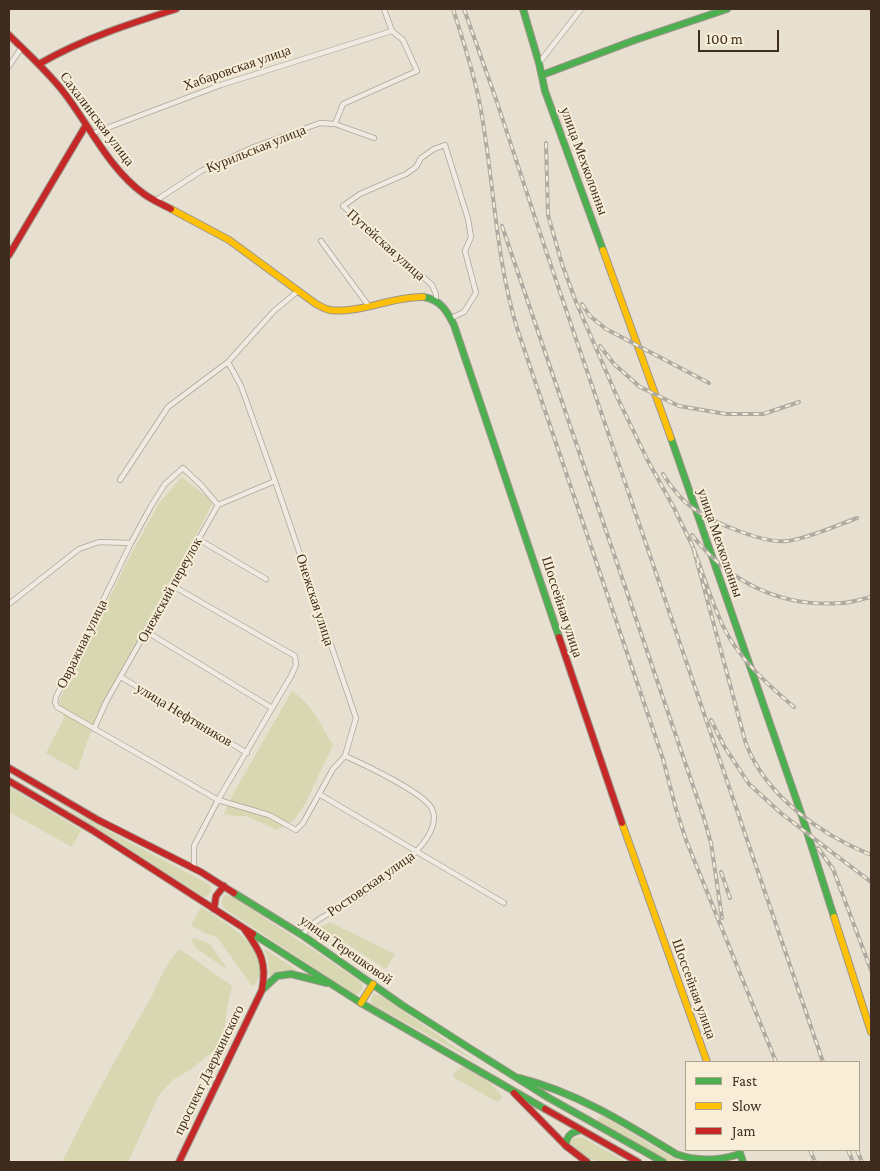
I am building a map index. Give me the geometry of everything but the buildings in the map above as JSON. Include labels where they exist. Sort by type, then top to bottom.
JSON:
[{"type":"street","points":[[40,64],[63,50],[113,29],[176,9]]},
{"type":"street","points":[[335,124],[343,104],[417,71],[403,40],[392,31],[384,9]]},
{"type":"street","name":"улица Мехколонны","points":[[523,9],[550,106],[679,460],[802,816],[871,1032]]},
{"type":"street","points":[[539,63],[580,9]]},
{"type":"street","points":[[542,75],[635,40],[727,9]]},
{"type":"street","name":"Хабаровская улица","points":[[92,134],[221,85],[392,31]]},
{"type":"street","name":"Сахалинская улица","points":[[9,35],[40,64],[62,90],[105,153],[144,195],[229,240],[298,292]]},
{"type":"street","points":[[9,66],[22,47]]},
{"type":"street","name":"Курильская улица","points":[[155,200],[200,171],[254,147],[320,123],[335,124],[374,138]]},
{"type":"street","points":[[9,254],[86,126]]},
{"type":"street","name":"Путейская улица","points":[[436,300],[436,294],[432,285],[344,206],[360,194],[406,174],[416,167],[421,158],[434,149],[445,145],[468,219],[471,237],[465,251],[476,293],[464,312],[451,318]]},
{"type":"street","points":[[321,241],[368,306]]},
{"type":"street","points":[[120,480],[168,407],[228,362],[274,311],[298,292],[316,304],[330,310],[368,306],[421,296],[436,300]]},
{"type":"street","name":"Шоссейная улица","points":[[436,300],[451,318],[601,764],[707,1061]]},
{"type":"street","name":"Онежская улица","points":[[218,800],[269,815],[296,830],[303,822],[333,768],[345,756],[356,718],[241,386],[228,362]]},
{"type":"street","name":"Овражная улица","points":[[94,729],[57,707],[55,702],[151,506],[165,484],[183,468],[218,505]]},
{"type":"street","points":[[218,505],[275,481]]},
{"type":"street","name":"Онежский переулок","points":[[94,729],[106,702],[218,505]]},
{"type":"street","points":[[198,539],[266,579]]},
{"type":"street","points":[[9,604],[79,549],[99,542],[131,544]]},
{"type":"street","points":[[173,586],[295,656],[296,665],[292,676],[218,800],[194,846],[194,868]]},
{"type":"street","points":[[147,632],[272,708]]},
{"type":"street","name":"улица Нефтяников","points":[[121,678],[247,753]]},
{"type":"street","points":[[94,729],[218,800]]},
{"type":"street","name":"Ростовская улица","points":[[302,935],[312,924],[350,902],[406,863],[417,852],[430,832],[434,818],[432,809],[425,801],[388,776],[345,756]]},
{"type":"street","name":"улица Терешковой","points":[[9,768],[98,820],[194,868],[224,886],[302,935],[441,1030],[517,1078],[663,1162]]},
{"type":"street","points":[[9,781],[92,830],[361,1004],[638,1162]]},
{"type":"street","points":[[319,794],[504,903]]},
{"type":"street","points":[[214,909],[215,896],[224,886]]},
{"type":"street","points":[[244,929],[258,948],[264,961],[266,972],[262,990]]},
{"type":"street","points":[[262,990],[277,976],[291,974],[327,983]]},
{"type":"street","points":[[361,1004],[373,984]]},
{"type":"street","name":"проспект Дзержинского","points":[[179,1162],[262,990]]},
{"type":"street","points":[[494,1080],[502,1068]]},
{"type":"street","points":[[517,1078],[535,1082],[599,1109],[686,1158],[708,1161],[726,1160],[739,1152],[743,1162]]},
{"type":"street","points":[[511,1089],[566,1146],[587,1162]]},
{"type":"street","points":[[589,1120],[591,1111],[599,1109]]},
{"type":"street","points":[[566,1146],[568,1135],[576,1130],[581,1130]]},
{"type":"green space","points":[[182,477],[213,502],[102,707],[78,771],[46,753],[64,718],[59,701],[127,562],[159,503]]},
{"type":"green space","points":[[292,691],[310,708],[333,745],[305,804],[294,820],[277,830],[246,816],[224,814],[232,796]]},
{"type":"green space","points":[[9,787],[81,830],[72,847],[9,812]]},
{"type":"green space","points":[[64,807],[210,885],[211,890],[209,894],[207,897],[202,896]]},
{"type":"green space","points":[[225,895],[233,897],[357,979],[362,983],[361,991],[356,995],[349,991],[225,909],[221,902]]},
{"type":"green space","points":[[201,907],[239,933],[255,951],[260,961],[261,971],[255,985],[252,986],[217,937],[206,934],[191,925]]},
{"type":"green space","points":[[330,922],[395,954],[386,969],[320,927]]},
{"type":"green space","points":[[195,938],[210,944],[228,970],[197,949],[191,940]]},
{"type":"green space","points":[[263,948],[297,970],[277,972],[269,976],[268,958]]},
{"type":"green space","points":[[180,949],[232,986],[227,1008],[224,1038],[216,1049],[190,1070],[173,1080],[159,1095],[128,1162],[62,1162],[166,967]]},
{"type":"green space","points":[[374,994],[381,996],[480,1064],[372,1004],[371,999]]},
{"type":"green space","points":[[463,1067],[490,1083],[502,1097],[500,1100],[497,1102],[455,1078],[453,1075],[456,1070]]},
{"type":"green space","points":[[600,1116],[668,1155],[684,1162],[671,1162],[661,1158],[597,1121]]},
{"type":"green space","points":[[584,1138],[626,1162],[596,1160],[583,1155],[571,1144],[572,1139]]},
{"type":"railway","points":[[453,9],[480,105],[499,245],[517,328],[663,759],[686,840],[776,1061]]},
{"type":"railway","points":[[464,9],[823,1061]]},
{"type":"railway","points":[[546,143],[548,215],[562,264],[576,302],[618,399],[693,547]]},
{"type":"railway","points":[[502,226],[703,815],[711,843],[722,918]]},
{"type":"railway","points":[[582,304],[590,316],[606,329],[709,383]]},
{"type":"railway","points":[[600,346],[614,364],[640,387],[679,406],[726,414],[763,414],[799,402]]},
{"type":"railway","points":[[663,474],[669,484],[694,509],[725,526],[765,539],[777,541],[795,540],[857,518]]},
{"type":"railway","points":[[692,535],[722,566],[758,588],[777,596],[819,603],[845,603],[871,597]]},
{"type":"railway","points":[[794,707],[754,670],[730,638],[715,607],[693,547],[746,744],[755,763],[767,781],[797,812],[833,836],[871,855]]},
{"type":"railway","points":[[711,720],[724,746],[749,784],[782,814],[871,882]]},
{"type":"railway","points":[[818,848],[833,869],[871,970]]},
{"type":"railway","points":[[721,872],[730,898]]},
{"type":"railway","points":[[810,1151],[815,1162]]},
{"type":"railway","points":[[848,1151],[853,1162]]},
{"type":"railway","points":[[857,1151],[862,1162]]},
{"type":"traffic: fast","points":[[523,9],[545,91],[603,250]]},
{"type":"traffic: fast","points":[[542,75],[635,40],[727,9]]},
{"type":"traffic: fast","points":[[423,297],[438,303],[446,311],[454,325],[559,637]]},
{"type":"traffic: fast","points":[[671,438],[802,816],[834,917]]},
{"type":"traffic: fast","points":[[234,893],[302,935],[402,1005],[474,1051],[549,1098],[663,1162]]},
{"type":"traffic: fast","points":[[253,934],[361,1003],[545,1109]]},
{"type":"traffic: fast","points":[[263,989],[277,976],[291,974],[327,983]]},
{"type":"traffic: fast","points":[[519,1078],[581,1100],[620,1120],[676,1154],[708,1160],[740,1154]]},
{"type":"traffic: fast","points":[[566,1146],[570,1135],[581,1130]]},
{"type":"traffic: fast","points":[[739,1151],[743,1162]]},
{"type":"traffic: slow","points":[[171,209],[229,240],[316,304],[326,309],[353,310],[400,299],[423,297]]},
{"type":"traffic: slow","points":[[603,250],[671,438]]},
{"type":"traffic: slow","points":[[622,823],[707,1061]]},
{"type":"traffic: slow","points":[[834,917],[871,1032]]},
{"type":"traffic: slow","points":[[361,1003],[373,984]]},
{"type":"traffic: jam","points":[[39,64],[72,47],[123,26],[176,9]]},
{"type":"traffic: jam","points":[[9,35],[62,90],[120,172],[144,194],[171,209]]},
{"type":"traffic: jam","points":[[9,255],[86,125]]},
{"type":"traffic: jam","points":[[559,637],[622,823]]},
{"type":"traffic: jam","points":[[9,768],[98,820],[201,872],[234,893]]},
{"type":"traffic: jam","points":[[9,781],[92,830],[253,934]]},
{"type":"traffic: jam","points":[[214,909],[216,896],[224,886]]},
{"type":"traffic: jam","points":[[179,1162],[262,990],[263,965],[259,952],[245,930]]},
{"type":"traffic: jam","points":[[514,1093],[566,1146],[587,1162]]},
{"type":"traffic: jam","points":[[545,1109],[638,1162]]}]
